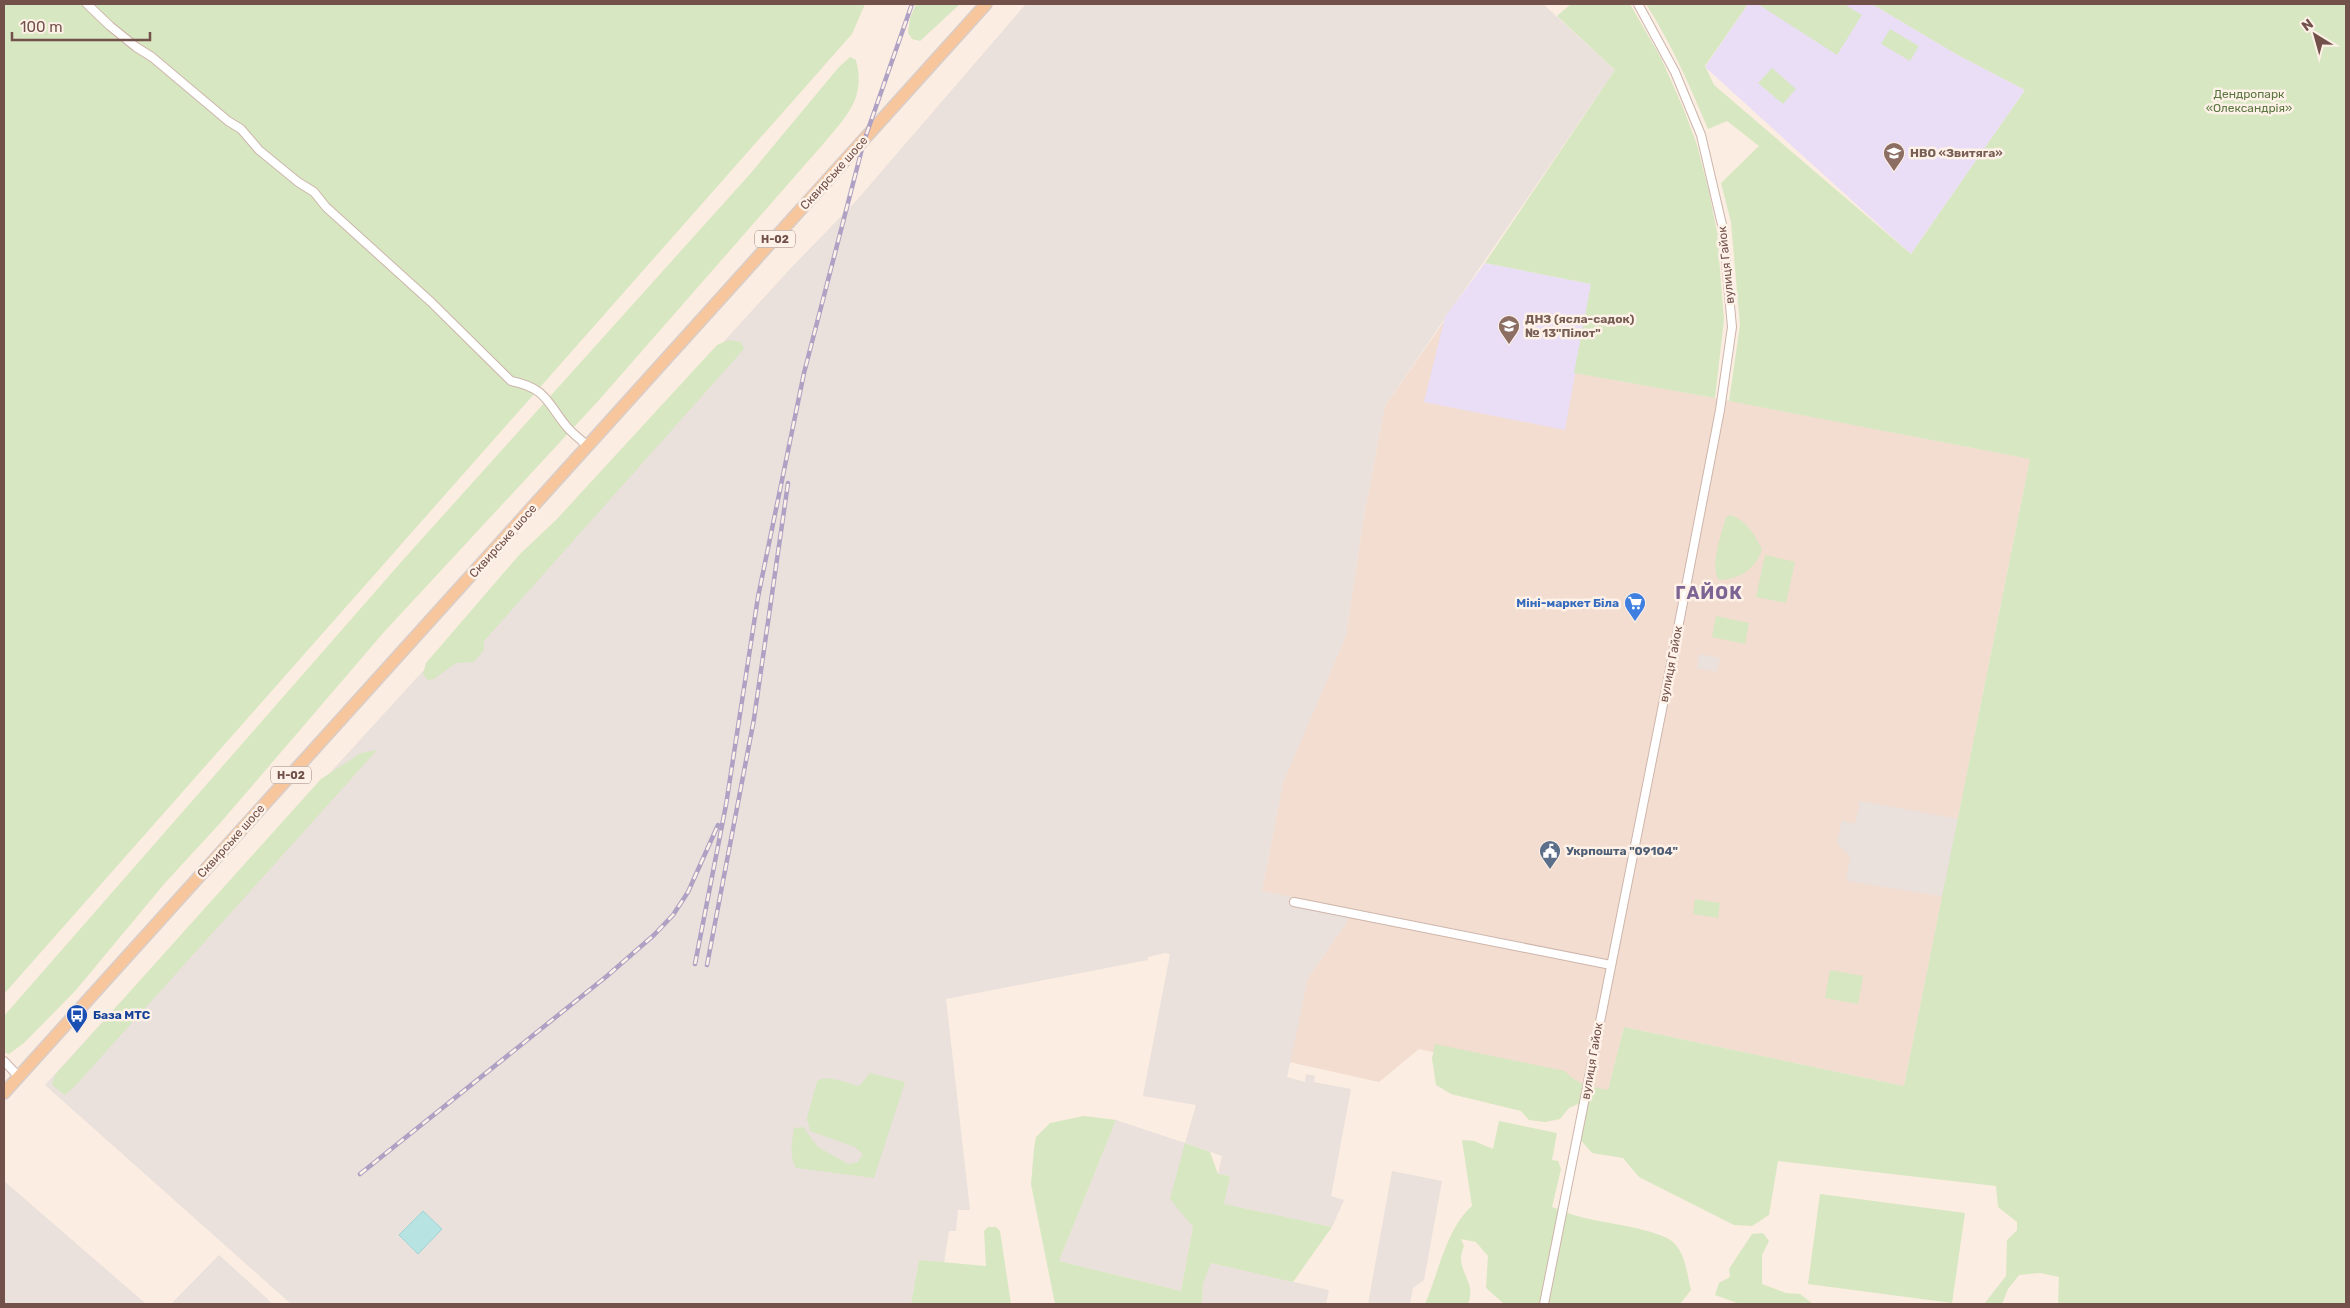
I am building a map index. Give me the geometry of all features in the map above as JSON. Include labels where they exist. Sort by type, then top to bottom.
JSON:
[{"type":"main road","name":"Сквирське шосе","points":[[19,1077],[986,4]]},
{"type":"main road","name":"Н-02","points":[[4,1093],[19,1077]]},
{"type":"street","points":[[87,4],[136,47],[152,57],[228,121],[241,129],[259,150],[291,177],[314,192],[326,207],[431,302],[511,381],[524,384],[550,400],[569,430],[588,446]]},
{"type":"street","name":"вулиця Гайок","points":[[1544,1304],[1720,410],[1732,327],[1723,229],[1701,135],[1675,72],[1638,4]]},
{"type":"street","points":[[1294,902],[1611,964]]},
{"type":"street","points":[[4,1061],[19,1077]]},
{"type":"shaded area","points":[[1026,4],[1543,4],[1615,70],[1385,406],[1363,521],[1346,636],[1283,783],[1262,891],[1355,910],[1308,978],[1287,1077],[1305,1082],[1306,1074],[1315,1076],[1314,1082],[1351,1089],[1331,1196],[1344,1200],[1332,1227],[1223,1204],[1230,1176],[1218,1174],[1222,1156],[1185,1143],[1196,1105],[1143,1096],[1170,954],[1165,953],[1148,957],[1148,960],[946,999],[970,1210],[958,1210],[956,1231],[949,1231],[944,1263],[919,1260],[911,1304],[291,1304],[45,1085],[790,269],[856,201]]},
{"type":"shaded area","name":"НВО «Звитяга»","points":[[1748,4],[1872,4],[1956,54],[2025,90],[1911,254],[1705,67]]},
{"type":"shaded area","name":"ГАЙОК","points":[[1485,263],[1575,373],[2030,459],[1904,1086],[1624,1027],[1608,1091],[1419,1049],[1379,1082],[1289,1062],[1308,978],[1355,910],[1262,891],[1283,782],[1346,636],[1363,521],[1385,406]]},
{"type":"shaded area","name":"ДНЗ (ясла-садок) № 13\"Пілот\"","points":[[1485,263],[1591,284],[1565,430],[1424,402],[1445,317]]},
{"type":"shaded area","points":[[1699,654],[1720,658],[1717,672],[1697,668]]},
{"type":"shaded area","points":[[1860,801],[1998,826],[1946,897],[1846,881],[1850,856],[1837,843],[1842,820],[1855,824]]},
{"type":"shaded area","points":[[1116,1120],[1185,1143],[1193,1227],[1181,1291],[1059,1261]]},
{"type":"shaded area","points":[[1392,1171],[1442,1181],[1424,1280],[1413,1288],[1410,1304],[1368,1304]]},
{"type":"shaded area","points":[[4,1181],[146,1304],[4,1304]]},
{"type":"shaded area","points":[[219,1255],[273,1304],[171,1304]]},
{"type":"shaded area","points":[[1207,1262],[1329,1290],[1326,1304],[1202,1304]]},
{"type":"green space","points":[[4,4],[865,4],[852,34],[4,994]]},
{"type":"green space","points":[[916,4],[960,4],[920,41],[912,39],[908,33],[910,18]]},
{"type":"green space","points":[[1571,4],[1630,4],[1661,58],[1697,145],[1717,232],[1724,320],[1715,398],[1574,373],[1591,284],[1485,263],[1615,70],[1557,16]]},
{"type":"green space","name":"Дендропарк «Олександрія»","points":[[1646,4],[1748,4],[1705,66],[1714,85],[1911,254],[2025,90],[1956,54],[1872,4],[2346,4],[2346,1304],[2058,1304],[2059,1277],[2040,1273],[2019,1275],[2008,1289],[2002,1304],[1984,1304],[2006,1276],[2007,1240],[2017,1230],[2017,1222],[1998,1207],[1996,1186],[1778,1161],[1769,1215],[1752,1226],[1734,1225],[1639,1177],[1623,1158],[1592,1153],[1578,1137],[1585,1101],[1569,1108],[1560,1119],[1545,1122],[1529,1120],[1521,1111],[1451,1094],[1436,1085],[1432,1058],[1435,1044],[1565,1071],[1579,1082],[1608,1090],[1624,1027],[1904,1086],[2030,459],[1729,401],[1740,325],[1731,222],[1721,183],[1759,146],[1727,121],[1708,129],[1680,65]]},
{"type":"green space","points":[[1758,4],[1844,4],[1862,15],[1837,55]]},
{"type":"green space","points":[[1890,29],[1919,46],[1910,61],[1881,44]]},
{"type":"green space","points":[[850,57],[856,60],[858,73],[856,96],[847,114],[824,143],[599,400],[384,632],[222,821],[165,883],[76,990],[24,1043],[9,1054],[4,1052],[4,1016],[403,560],[750,174],[839,67]]},
{"type":"green space","points":[[1772,68],[1796,89],[1783,104],[1758,83]]},
{"type":"green space","points":[[729,340],[741,342],[744,349],[484,641],[484,650],[474,662],[456,663],[434,679],[428,680],[423,674],[426,663],[520,554],[556,520],[717,345]]},
{"type":"green space","points":[[1731,515],[1746,524],[1762,549],[1756,562],[1746,572],[1734,578],[1719,580],[1715,566],[1717,549],[1726,517]]},
{"type":"green space","points":[[1765,555],[1795,562],[1786,603],[1756,597]]},
{"type":"green space","points":[[1716,616],[1749,623],[1745,644],[1712,637]]},
{"type":"green space","points":[[377,750],[76,1085],[65,1095],[52,1085],[55,1075],[321,779],[361,753]]},
{"type":"green space","points":[[1695,899],[1720,903],[1718,918],[1693,914]]},
{"type":"green space","points":[[1830,970],[1863,976],[1858,1004],[1825,998]]},
{"type":"green space","points":[[870,1073],[905,1082],[874,1178],[796,1168],[792,1153],[794,1128],[803,1127],[818,1147],[848,1164],[858,1162],[863,1154],[855,1147],[810,1131],[807,1118],[817,1081],[827,1078],[859,1086]]},
{"type":"green space","points":[[1084,1116],[1116,1120],[1059,1261],[1181,1291],[1193,1227],[1170,1199],[1185,1143],[1210,1152],[1218,1174],[1230,1176],[1224,1204],[1332,1227],[1293,1282],[1211,1263],[1203,1283],[1202,1304],[1055,1304],[1031,1184],[1034,1149],[1036,1137],[1050,1123]]},
{"type":"green space","points":[[1499,1121],[1557,1133],[1552,1160],[1558,1161],[1561,1169],[1552,1207],[1577,1216],[1644,1230],[1667,1238],[1674,1243],[1684,1259],[1691,1290],[1680,1304],[1504,1304],[1486,1288],[1488,1256],[1476,1242],[1461,1239],[1464,1246],[1461,1256],[1463,1270],[1470,1291],[1468,1304],[1425,1304],[1449,1239],[1463,1216],[1472,1206],[1462,1140],[1474,1141],[1493,1149]]},
{"type":"green space","points":[[1820,1194],[1965,1213],[1952,1303],[1808,1284]]},
{"type":"green space","points":[[988,1227],[996,1227],[1000,1231],[1011,1304],[911,1304],[919,1260],[986,1266],[984,1231]]},
{"type":"green space","points":[[1763,1233],[1769,1241],[1762,1255],[1762,1284],[1786,1293],[1800,1294],[1813,1304],[1740,1304],[1715,1295],[1719,1283],[1730,1277],[1729,1269],[1752,1234]]},
{"type":"water","points":[[423,1211],[442,1229],[418,1254],[399,1235]]},
{"type":"railway","points":[[695,964],[726,805],[758,597],[804,373],[864,141],[912,4]]},
{"type":"railway","points":[[707,965],[754,719],[788,483]]},
{"type":"railway","points":[[360,1174],[607,976],[654,935],[673,915],[688,892],[718,825]]},
{"type":"place","name":"НВО «Звитяга»","points":[[1894,172]]},
{"type":"place","name":"ДНЗ (ясла-садок) № 13\"Пілот\"","points":[[1509,345]]},
{"type":"place","name":"Міні-маркет Біла","points":[[1635,622]]},
{"type":"place","name":"Укрпошта \"09104\"","points":[[1550,870]]},
{"type":"place","name":"База МТС","points":[[77,1034]]},
{"type":"district","name":"ГАЙОК","points":[[1709,593]]}]
